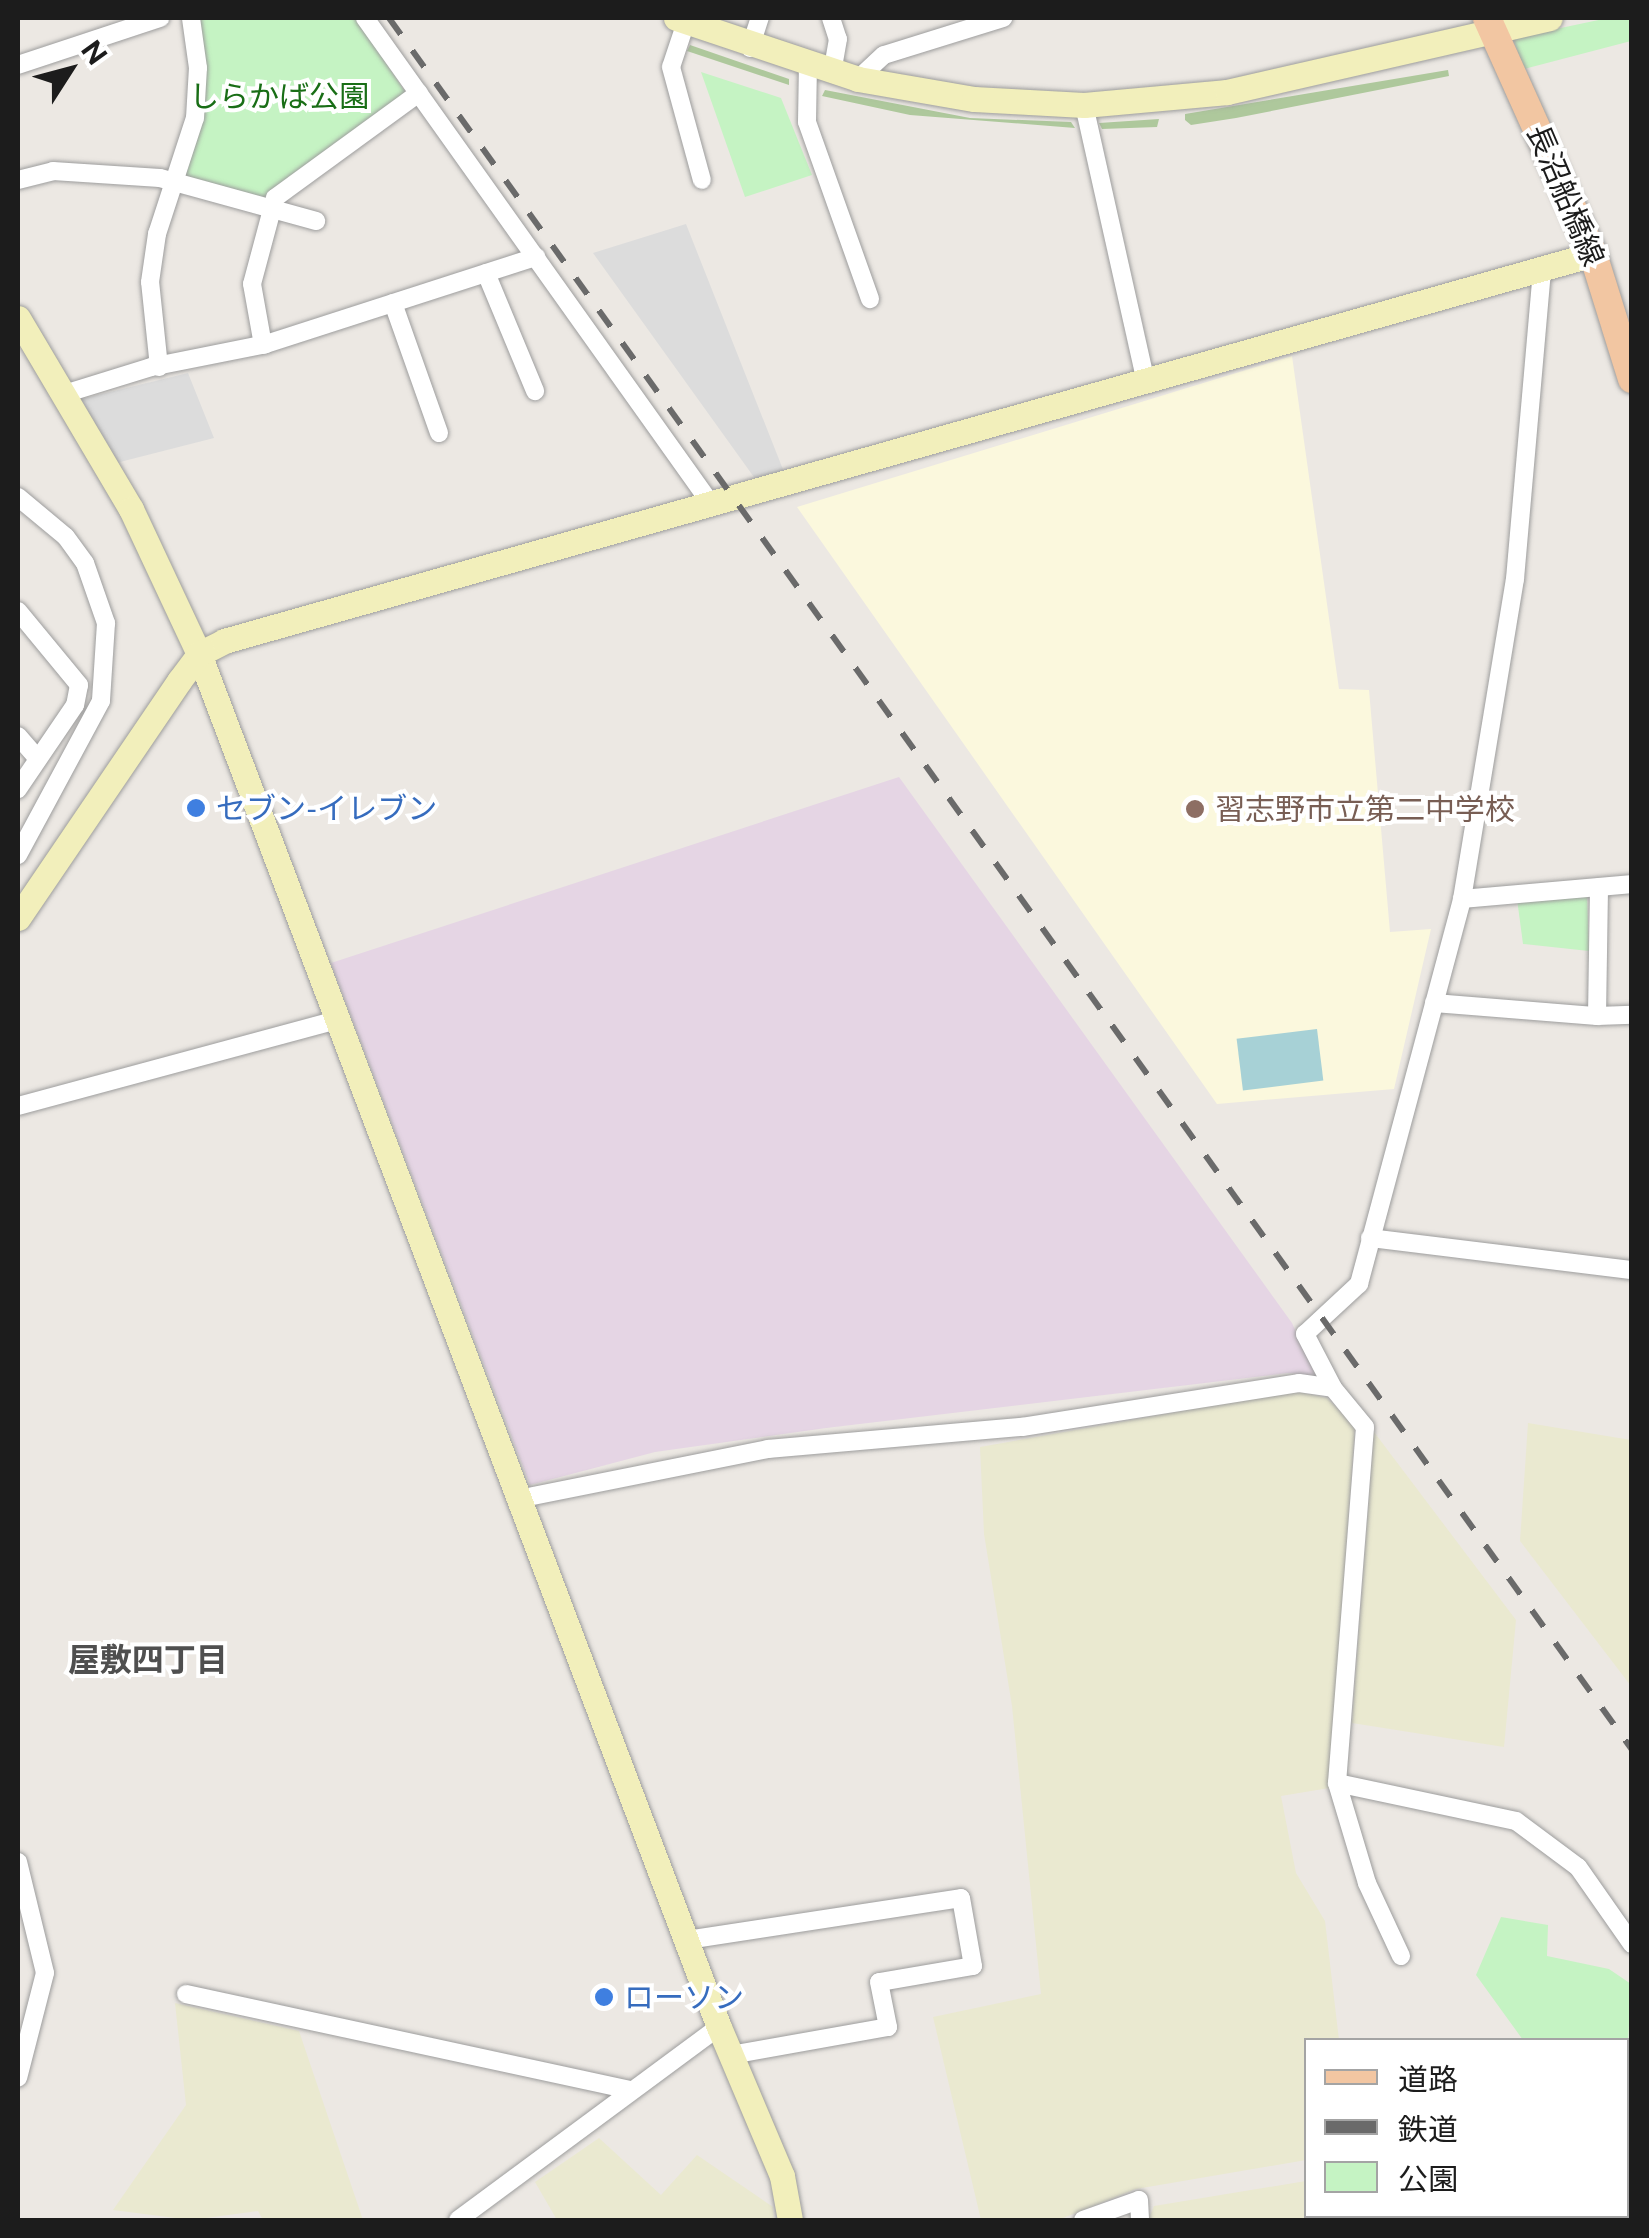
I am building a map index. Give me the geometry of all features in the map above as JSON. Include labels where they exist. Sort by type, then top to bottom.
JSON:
[{"type":"main road","name":"長沼船橋線","points":[[1491,25],[1593,254],[1632,378]]},
{"type":"street","points":[[18,65],[160,18]]},
{"type":"street","points":[[159,367],[150,282],[173,182],[195,118],[198,68],[191,18]]},
{"type":"street","points":[[365,18],[712,504]]},
{"type":"street","points":[[750,48],[760,18]]},
{"type":"street","points":[[831,18],[838,38],[820,68],[808,122],[870,299]]},
{"type":"street","points":[[858,80],[884,56],[1003,18]]},
{"type":"street","points":[[702,180],[671,67],[681,20],[750,48],[858,80],[974,99],[1084,104],[1227,92],[1491,25],[1550,18]]},
{"type":"street","points":[[263,345],[252,284],[270,207],[418,93]]},
{"type":"street","points":[[1084,104],[1146,382]]},
{"type":"street","points":[[18,180],[98,171],[173,182],[316,221]]},
{"type":"street","points":[[18,918],[198,654],[224,642],[1593,254]]},
{"type":"street","points":[[64,394],[159,367],[263,345],[536,257]]},
{"type":"street","points":[[1402,1956],[1367,1882],[1338,1783],[1364,1426],[1334,1388],[1305,1334],[1346,1302],[1359,1284],[1462,899],[1515,579],[1542,269]]},
{"type":"street","points":[[486,273],[535,391]]},
{"type":"street","points":[[393,303],[439,433]]},
{"type":"street","points":[[20,327],[131,510],[198,654],[792,2216]]},
{"type":"street","points":[[18,497],[66,537],[85,563],[106,623],[101,701],[18,855]]},
{"type":"street","points":[[18,611],[79,686],[75,705],[18,790]]},
{"type":"street","points":[[18,736],[38,759]]},
{"type":"street","points":[[1462,899],[1632,884]]},
{"type":"street","points":[[1597,1016],[1598,887]]},
{"type":"street","points":[[1434,1003],[1597,1016],[1632,1015]]},
{"type":"street","points":[[18,1106],[337,1020]]},
{"type":"street","points":[[1370,1238],[1632,1270]]},
{"type":"street","points":[[518,1499],[768,1449],[1022,1427],[1299,1383],[1334,1388]]},
{"type":"street","points":[[1338,1783],[1516,1821],[1578,1867],[1632,1944]]},
{"type":"street","points":[[18,1862],[44,1973],[19,2066]]},
{"type":"street","points":[[686,1940],[961,1898],[974,1966],[879,1982],[888,2027],[730,2055]]},
{"type":"street","points":[[186,1994],[631,2090]]},
{"type":"street","points":[[458,2220],[719,2027]]},
{"type":"street","points":[[1083,2220],[1139,2200],[1140,2220]]},
{"type":"shaded area","points":[[686,224],[784,472],[756,480],[593,253]]},
{"type":"shaded area","name":"習志野市立第二中学校","points":[[1292,356],[1339,689],[1369,690],[1390,932],[1431,929],[1394,1089],[1217,1104],[797,507]]},
{"type":"shaded area","points":[[188,373],[214,438],[116,463],[77,400]]},
{"type":"shaded area","points":[[899,777],[1292,1323],[1316,1376],[1288,1373],[826,1428],[655,1452],[530,1485],[331,963]]},
{"type":"green space","name":"しらかば公園","points":[[194,18],[356,18],[408,96],[267,202],[179,179],[204,76]]},
{"type":"green space","points":[[1608,18],[1631,18],[1631,41],[1524,69],[1513,38]]},
{"type":"green space","points":[[690,45],[789,79],[789,85],[687,51]]},
{"type":"green space","points":[[1448,70],[1449,76],[1236,118],[1191,125],[1185,120],[1185,114]]},
{"type":"green space","points":[[701,72],[781,98],[812,175],[745,197]]},
{"type":"green space","points":[[825,90],[970,118],[1071,122],[1075,128],[910,115],[822,96]]},
{"type":"green space","points":[[1159,119],[1157,127],[1102,129],[1099,123]]},
{"type":"green space","points":[[1587,893],[1589,951],[1523,944],[1517,899]]},
{"type":"green space","points":[[1295,1391],[1327,1398],[1355,1426],[1329,1788],[1281,1796],[1296,1873],[1325,1921],[1339,2038],[1304,2038],[1304,2160],[1136,2189],[1058,2220],[981,2220],[933,2017],[1041,1994],[1012,1706],[984,1534],[980,1447]]},
{"type":"green space","points":[[1528,1423],[1631,1440],[1631,1686],[1520,1541]]},
{"type":"green space","points":[[1374,1432],[1516,1620],[1504,1747],[1352,1723]]},
{"type":"green space","points":[[1501,1917],[1548,1925],[1547,1956],[1609,1969],[1631,1984],[1628,2038],[1522,2038],[1476,1975]]},
{"type":"green space","points":[[175,2003],[299,2031],[363,2220],[263,2220],[258,2211],[191,2220],[113,2210],[186,2105]]},
{"type":"green space","points":[[599,2138],[661,2195],[697,2155],[773,2207],[774,2220],[557,2220],[535,2182]]},
{"type":"green space","points":[[1629,2166],[1631,2220],[1508,2220],[1629,2218]]},
{"type":"green space","points":[[1304,2181],[1304,2218],[1344,2220],[1148,2220],[1154,2206]]},
{"type":"water","points":[[1317,1029],[1323,1081],[1243,1090],[1237,1039]]},
{"type":"railway","points":[[389,18],[1632,1750]]},
{"type":"place","name":"セブン-イレブン","points":[[196,808]]},
{"type":"place","name":"習志野市立第二中学校","points":[[1195,809]]},
{"type":"place","name":"ローソン","points":[[604,1997]]},
{"type":"district","name":"屋敷四丁目","points":[[148,1660]]}]
